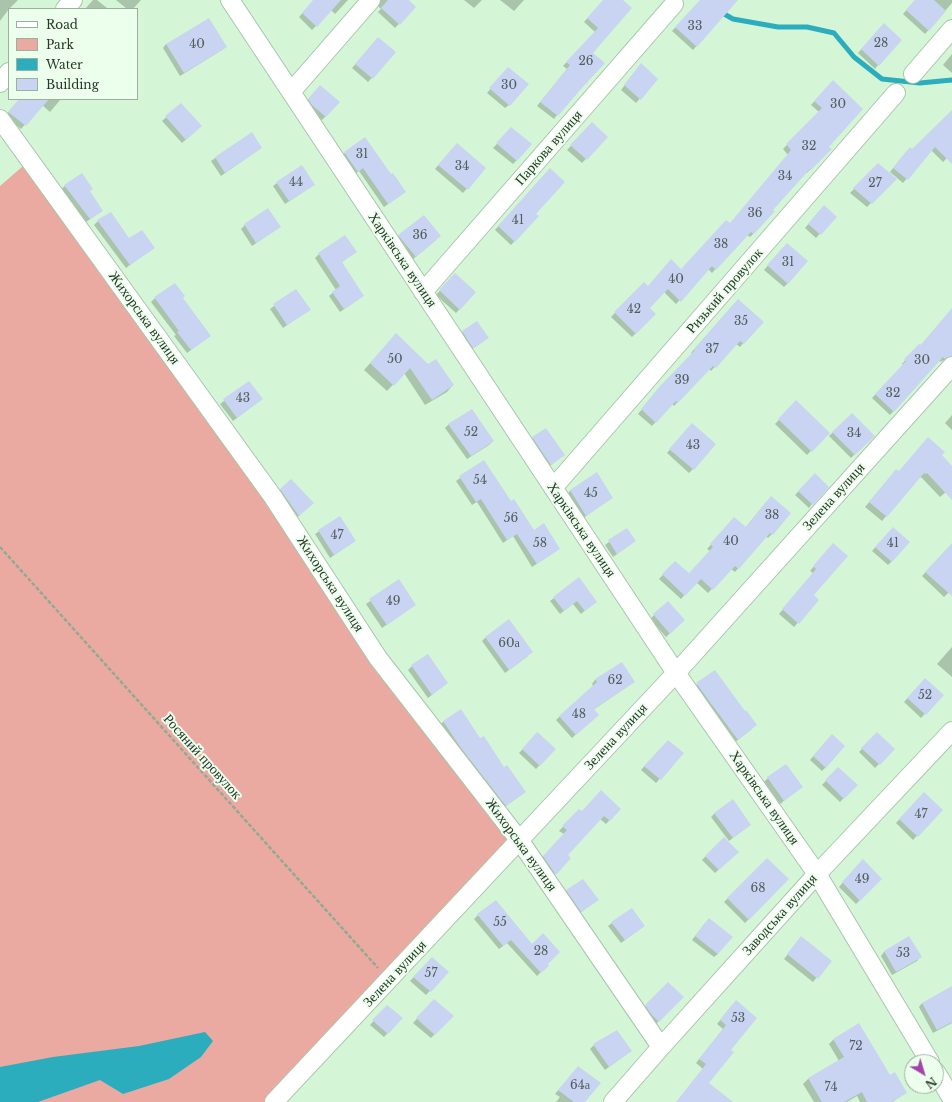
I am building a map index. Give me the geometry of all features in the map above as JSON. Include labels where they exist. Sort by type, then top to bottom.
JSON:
[{"type":"street","points":[[66,8],[73,0]]},
{"type":"street","name":"Харківська вулиця","points":[[230,0],[676,673],[817,874],[925,1054]]},
{"type":"street","points":[[291,92],[371,0]]},
{"type":"street","name":"Паркова вулиця","points":[[423,292],[674,4]]},
{"type":"street","points":[[913,74],[952,29]]},
{"type":"street","points":[[0,83],[8,73]]},
{"type":"street","name":"Ризький провулок","points":[[554,488],[896,93]]},
{"type":"street","name":"Жихорська вулиця","points":[[0,119],[273,497],[378,658],[520,840],[661,1047]]},
{"type":"street","name":"Зелена вулиця","points":[[274,1102],[676,673],[952,366]]},
{"type":"street","name":"Заводська вулиця","points":[[613,1102],[817,874],[952,731]]},
{"type":"street","points":[[944,1086],[952,1099]]},
{"type":"path","name":"Росяний провулок","points":[[0,547],[389,980]]},
{"type":"green space","points":[[30,160],[520,841],[274,1102],[0,1102],[0,186]]},
{"type":"water","points":[[205,1032],[213,1041],[201,1057],[169,1079],[123,1094],[100,1080],[38,1102],[0,1102],[0,1067],[53,1057],[139,1046]]},
{"type":"building","points":[[313,0],[341,0],[317,27],[302,13]]},
{"type":"building","points":[[388,0],[409,0],[416,7],[400,25],[381,8]]},
{"type":"building","points":[[603,0],[623,0],[632,8],[593,53],[605,63],[558,116],[540,102],[570,65],[566,62],[598,28],[587,18]]},
{"type":"building","points":[[700,0],[738,0],[697,47],[675,27]]},
{"type":"building","points":[[915,0],[934,0],[946,11],[929,31],[906,10]]},
{"type":"building","points":[[209,18],[227,47],[184,73],[166,44]]},
{"type":"building","points":[[884,23],[902,40],[879,66],[861,49]]},
{"type":"building","points":[[378,37],[396,52],[373,79],[355,64]]},
{"type":"building","points":[[641,63],[658,79],[641,100],[624,85]]},
{"type":"building","points":[[508,67],[529,84],[510,106],[489,88]]},
{"type":"building","points":[[833,80],[863,109],[829,147],[832,149],[811,170],[810,169],[773,210],[775,211],[754,234],[751,232],[716,270],[712,266],[681,302],[668,289],[650,308],[656,314],[636,334],[614,312],[644,282],[648,286],[671,259],[681,269],[726,220],[730,223],[791,150],[786,144],[822,108],[814,101]]},
{"type":"building","points":[[320,85],[340,102],[326,117],[312,105],[308,99]]},
{"type":"building","points":[[18,100],[48,100],[26,126],[8,112]]},
{"type":"building","points":[[181,103],[202,126],[186,140],[165,116]]},
{"type":"building","points":[[952,110],[952,164],[935,147],[908,180],[893,168],[910,147],[912,149]]},
{"type":"building","points":[[592,122],[608,137],[587,160],[570,145]]},
{"type":"building","points":[[511,127],[532,144],[517,161],[496,143]]},
{"type":"building","points":[[252,132],[262,148],[225,173],[215,157]]},
{"type":"building","points":[[365,137],[391,174],[393,173],[406,192],[388,204],[363,168],[358,172],[344,152]]},
{"type":"building","points":[[457,143],[486,168],[468,190],[438,165]]},
{"type":"building","points":[[878,163],[897,179],[872,204],[853,188]]},
{"type":"building","points":[[302,165],[315,185],[289,201],[276,182]]},
{"type":"building","points":[[550,168],[565,182],[536,214],[539,216],[515,242],[498,226]]},
{"type":"building","points":[[82,173],[93,189],[90,191],[103,211],[90,219],[64,185]]},
{"type":"building","points":[[824,205],[837,217],[821,235],[808,224]]},
{"type":"building","points":[[268,208],[281,227],[256,243],[244,224]]},
{"type":"building","points":[[111,212],[129,238],[142,230],[155,248],[130,265],[97,220]]},
{"type":"building","points":[[424,215],[441,236],[416,257],[398,235]]},
{"type":"building","points":[[345,235],[357,252],[342,262],[364,296],[344,309],[332,292],[340,286],[318,253]]},
{"type":"building","points":[[787,243],[808,261],[788,284],[767,265]]},
{"type":"building","points":[[455,273],[476,292],[460,310],[439,290]]},
{"type":"building","points":[[175,283],[185,296],[183,298],[211,336],[191,350],[154,297]]},
{"type":"building","points":[[296,289],[311,310],[287,325],[273,304]]},
{"type":"building","points":[[738,299],[764,322],[744,344],[740,341],[716,368],[713,366],[678,403],[676,401],[656,423],[641,409],[660,386],[695,350],[694,349]]},
{"type":"building","points":[[952,308],[952,356],[945,359],[943,357],[894,412],[875,394],[906,361],[904,359],[919,344],[921,345]]},
{"type":"building","points":[[477,321],[489,338],[473,348],[462,331]]},
{"type":"building","points":[[396,333],[428,364],[436,359],[454,385],[432,400],[410,368],[394,386],[370,363]]},
{"type":"building","points":[[249,381],[263,399],[237,418],[223,399]]},
{"type":"building","points":[[796,400],[830,433],[812,452],[778,419]]},
{"type":"building","points":[[472,409],[494,441],[471,456],[448,424]]},
{"type":"building","points":[[852,413],[875,436],[855,455],[832,432]]},
{"type":"building","points":[[692,423],[716,444],[694,470],[669,449]]},
{"type":"building","points":[[546,428],[565,455],[551,465],[532,437]]},
{"type":"building","points":[[928,437],[945,452],[942,455],[952,466],[952,500],[927,473],[924,473],[887,517],[869,502],[896,469],[899,471]]},
{"type":"building","points":[[484,460],[511,501],[514,499],[534,530],[544,523],[560,549],[537,564],[517,534],[507,540],[481,499],[476,502],[459,476]]},
{"type":"building","points":[[597,472],[613,498],[586,516],[570,490]]},
{"type":"building","points":[[815,473],[829,487],[813,505],[798,491]]},
{"type":"building","points":[[291,479],[314,503],[299,516],[280,489]]},
{"type":"building","points":[[771,496],[791,513],[773,535],[770,533],[739,569],[735,566],[713,590],[701,579],[685,596],[662,574],[675,561],[689,573],[713,547],[710,544],[734,517],[746,527]]},
{"type":"building","points":[[340,516],[356,541],[334,555],[318,530]]},
{"type":"building","points":[[893,527],[910,542],[892,562],[875,547]]},
{"type":"building","points":[[627,528],[636,541],[617,554],[608,540]]},
{"type":"building","points":[[833,543],[848,556],[814,595],[819,600],[799,624],[782,609],[816,569],[813,566]]},
{"type":"building","points":[[952,543],[952,596],[925,572]]},
{"type":"building","points":[[579,577],[597,602],[585,611],[577,601],[564,611],[553,597]]},
{"type":"building","points":[[399,579],[416,605],[387,625],[369,599]]},
{"type":"building","points":[[668,601],[685,620],[670,634],[653,614]]},
{"type":"building","points":[[509,619],[533,652],[509,670],[485,637]]},
{"type":"building","points":[[428,654],[448,683],[432,695],[411,665]]},
{"type":"building","points":[[622,662],[635,682],[594,709],[599,715],[576,735],[559,716],[597,682],[595,679]]},
{"type":"building","points":[[715,670],[757,725],[738,740],[696,683]]},
{"type":"building","points":[[925,678],[944,695],[926,715],[907,698]]},
{"type":"building","points":[[461,709],[480,738],[484,736],[504,767],[507,765],[526,792],[506,806],[461,748],[443,721]]},
{"type":"building","points":[[537,732],[556,749],[540,766],[522,749]]},
{"type":"building","points":[[877,732],[895,749],[880,765],[861,748]]},
{"type":"building","points":[[832,734],[845,746],[826,768],[813,756]]},
{"type":"building","points":[[668,740],[684,753],[661,780],[644,766]]},
{"type":"building","points":[[786,764],[803,787],[784,801],[767,777]]},
{"type":"building","points":[[838,767],[858,785],[844,799],[825,780]]},
{"type":"building","points":[[601,790],[621,809],[610,821],[604,816],[568,855],[571,858],[556,875],[543,856],[567,830],[562,826],[579,809],[582,811]]},
{"type":"building","points":[[924,792],[943,810],[918,837],[899,819]]},
{"type":"building","points":[[733,799],[751,825],[733,838],[714,813]]},
{"type":"building","points":[[724,837],[739,852],[719,870],[705,856]]},
{"type":"building","points":[[767,858],[789,879],[749,920],[727,898]]},
{"type":"building","points":[[863,859],[882,879],[860,901],[842,882]]},
{"type":"building","points":[[583,879],[599,900],[581,912],[566,890]]},
{"type":"building","points":[[496,900],[532,944],[543,933],[560,952],[548,964],[549,966],[541,973],[511,940],[503,946],[477,914]]},
{"type":"building","points":[[632,908],[645,926],[625,940],[611,922]]},
{"type":"building","points":[[709,918],[733,937],[718,954],[695,936]]},
{"type":"building","points":[[801,936],[832,961],[818,979],[787,954]]},
{"type":"building","points":[[909,936],[922,957],[896,972],[884,951]]},
{"type":"building","points":[[432,957],[449,972],[431,992],[413,977]]},
{"type":"building","points":[[668,982],[684,997],[659,1022],[645,1005]]},
{"type":"building","points":[[952,986],[952,1022],[937,1030],[922,1003]]},
{"type":"building","points":[[434,999],[454,1016],[435,1035],[416,1018]]},
{"type":"building","points":[[736,1000],[757,1018],[731,1050],[734,1052],[709,1083],[733,1102],[676,1102],[706,1064],[699,1059],[726,1025],[720,1020]]},
{"type":"building","points":[[387,1005],[403,1018],[388,1034],[372,1020]]},
{"type":"building","points":[[859,1023],[890,1075],[895,1072],[904,1088],[904,1094],[905,1094],[892,1102],[867,1102],[862,1092],[844,1102],[822,1102],[808,1078],[844,1057],[833,1039]]},
{"type":"building","points":[[617,1030],[632,1051],[609,1067],[593,1044]]},
{"type":"building","points":[[578,1066],[601,1083],[585,1102],[574,1102],[558,1090]]},
{"type":"waterway","points":[[719,11],[733,19],[778,27],[807,27],[834,33],[854,57],[882,79],[920,83],[952,80]]}]
